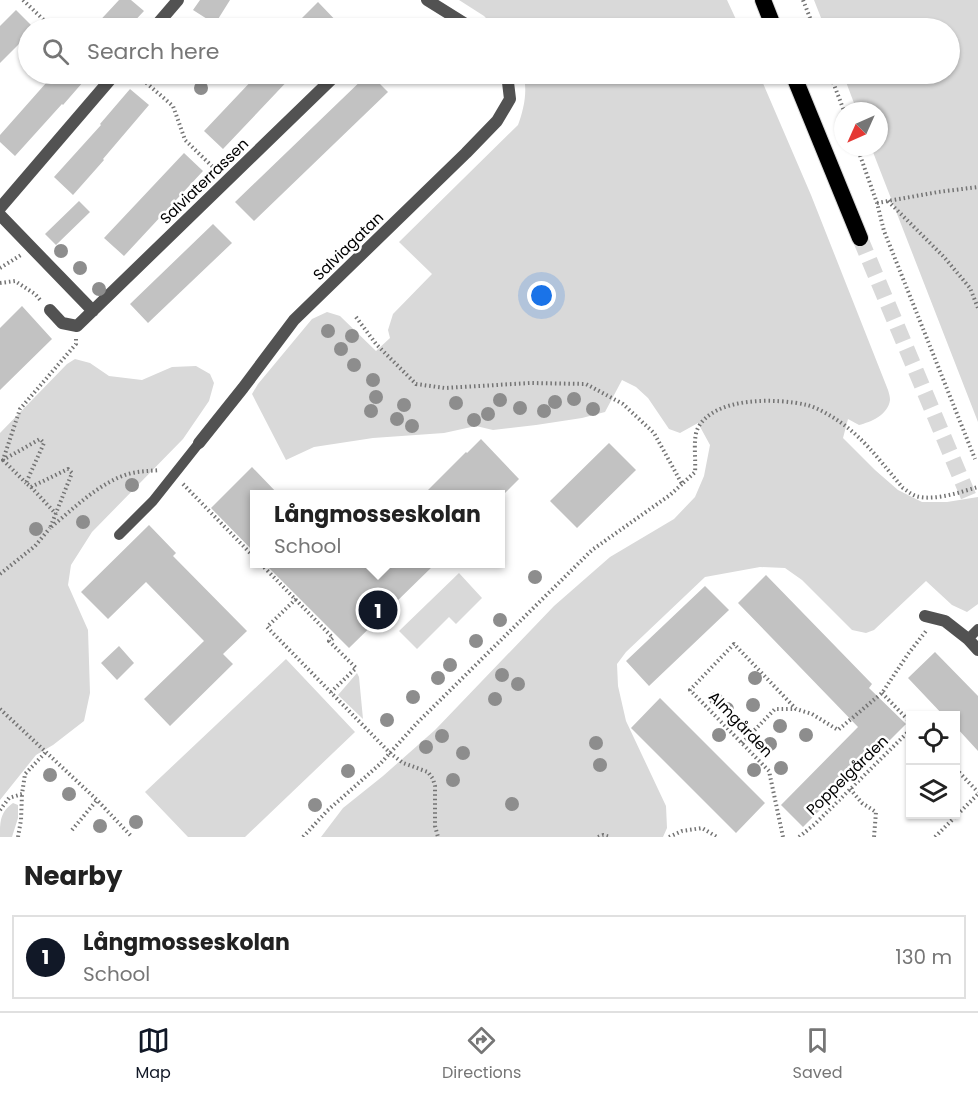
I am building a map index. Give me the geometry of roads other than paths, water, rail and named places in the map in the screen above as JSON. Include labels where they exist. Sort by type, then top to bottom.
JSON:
[{"type":"highway","points":[[763,0],[770,18]]},
{"type":"highway","points":[[797,84],[860,238]]},
{"type":"street","points":[[163,18],[178,0]]},
{"type":"street","points":[[427,0],[456,18]]},
{"type":"street","points":[[0,208],[106,84]]},
{"type":"street","name":"Salviaterrassen","points":[[50,310],[62,323],[77,326],[327,84]]},
{"type":"street","name":"Salviagatan","points":[[199,443],[294,320],[497,121],[510,99],[508,84]]},
{"type":"street","points":[[0,214],[93,311]]},
{"type":"street","points":[[930,617],[945,621],[978,650]]},
{"type":"lane","points":[[118,535],[153,501],[199,443]]},
{"type":"lane","points":[[968,639],[978,629]]},
{"type":"tunnel","points":[[860,238],[978,519]]},
{"type":"place","name":"Långmosseskolan","points":[[378,610]]}]
